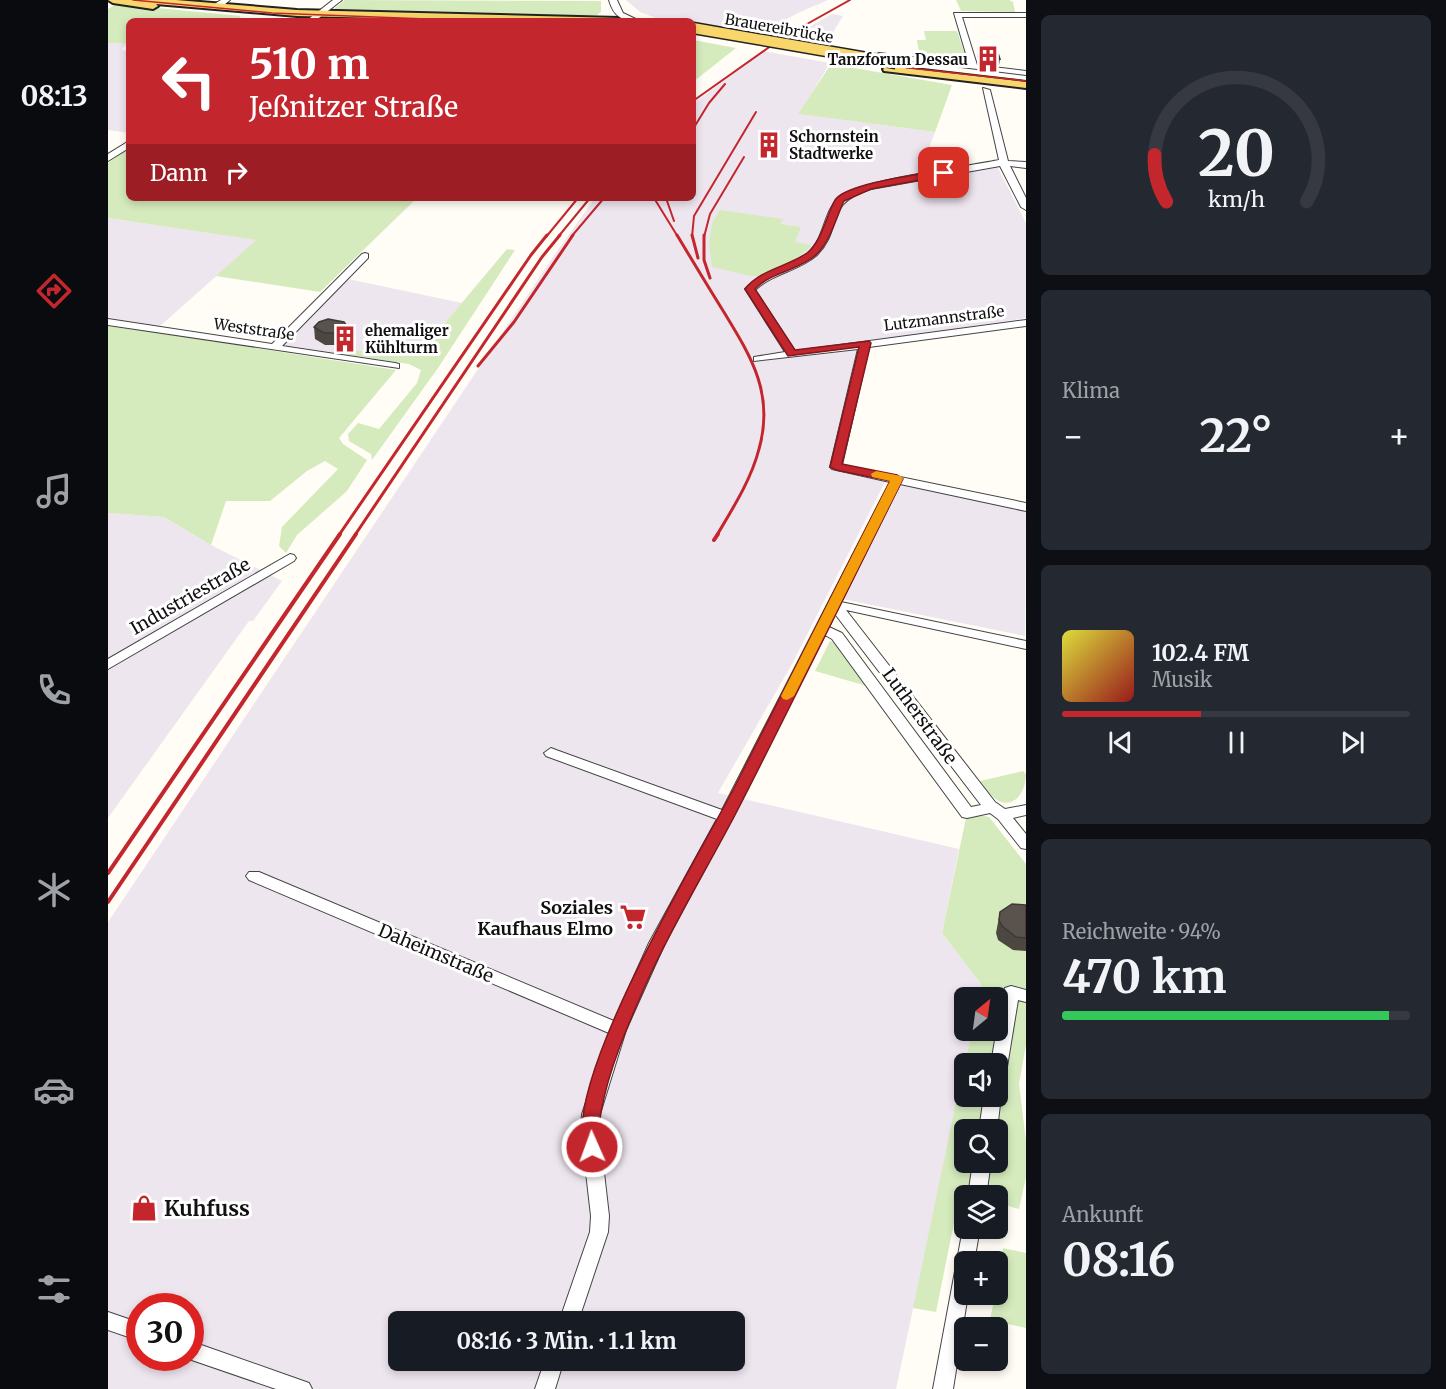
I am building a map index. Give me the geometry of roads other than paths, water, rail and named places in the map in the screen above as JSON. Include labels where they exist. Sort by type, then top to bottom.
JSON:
[{"type":"main road","points":[[113,0],[157,6],[314,18]]},
{"type":"main road","points":[[144,0],[314,18]]},
{"type":"main road","name":"Brauereibrücke","points":[[696,29],[892,66]]},
{"type":"main road","name":"Brauereibrücke","points":[[696,35],[892,66]]},
{"type":"main road","points":[[892,66],[1026,78]]},
{"type":"main road","points":[[892,66],[1026,85]]},
{"type":"street","points":[[216,7],[226,0]]},
{"type":"street","points":[[314,18],[338,0]]},
{"type":"street","points":[[606,0],[612,18]]},
{"type":"street","points":[[613,0],[622,18]]},
{"type":"street","points":[[974,67],[957,15],[1026,15]]},
{"type":"street","points":[[824,47],[1026,73]]},
{"type":"street","points":[[986,90],[1004,164],[1026,207]]},
{"type":"street","points":[[108,158],[126,146]]},
{"type":"street","points":[[792,354],[750,289],[759,279],[810,255],[818,247],[840,200],[852,192],[869,187],[1004,164],[1026,165]]},
{"type":"street","points":[[275,347],[365,255]]},
{"type":"street","name":"Weststraße","points":[[108,322],[395,366]]},
{"type":"street","name":"Lutzmannstraße","points":[[758,359],[1026,323]]},
{"type":"street","points":[[865,343],[836,467],[1026,507]]},
{"type":"street","points":[[572,1311],[599,1232],[600,1216],[590,1129],[591,1114],[618,1030],[672,913],[726,817],[897,479]]},
{"type":"street","name":"Industriestraße","points":[[108,665],[290,558]]},
{"type":"street","points":[[834,604],[1026,645]]},
{"type":"street","name":"Lutherstraße","points":[[834,604],[990,806],[1003,815],[1026,844]]},
{"type":"street","name":"Lutherstraße","points":[[821,628],[837,636],[967,813],[988,809],[990,806]]},
{"type":"street","points":[[551,753],[726,817]]},
{"type":"street","points":[[1003,815],[1026,810]]},
{"type":"street","name":"Daheimstraße","points":[[254,876],[618,1030]]},
{"type":"street","points":[[1003,1053],[1019,994]]},
{"type":"street","points":[[943,1389],[958,1305]]},
{"type":"street","points":[[108,1321],[126,1327]]},
{"type":"street","points":[[204,1355],[302,1389]]},
{"type":"street","points":[[545,1389],[551,1371]]},
{"type":"tram line","points":[[133,0],[272,13],[401,18]]},
{"type":"tram line","points":[[696,31],[909,68],[1026,81]]},
{"type":"railway","points":[[696,99],[782,38],[850,0]]},
{"type":"railway","points":[[696,124],[709,103],[725,84]]},
{"type":"railway","points":[[692,236],[694,216],[756,112]]},
{"type":"railway","points":[[704,237],[710,214],[744,157]]},
{"type":"railway","points":[[546,237],[576,201]]},
{"type":"railway","points":[[558,237],[588,201]]},
{"type":"railway","points":[[571,237],[601,201]]},
{"type":"railway","points":[[656,201],[678,237]]},
{"type":"railway","points":[[667,201],[674,221]]},
{"type":"railway","points":[[339,535],[547,235]]},
{"type":"railway","points":[[355,535],[542,257],[560,235]]},
{"type":"railway","points":[[478,366],[514,322],[573,235]]},
{"type":"railway","points":[[677,235],[742,342],[762,392],[763,429],[756,460],[741,493],[717,535]]},
{"type":"railway","points":[[692,236],[698,258]]},
{"type":"railway","points":[[704,237],[704,260],[710,278]]},
{"type":"railway","points":[[108,873],[340,534]]},
{"type":"railway","points":[[108,902],[356,534]]},
{"type":"railway","points":[[714,540],[718,534]]},
{"type":"place","name":"Tanzforum Dessau","points":[[988,59]]},
{"type":"place","name":"Schornstein Stadtwerke","points":[[769,145]]},
{"type":"place","name":"ehemaliger Kühlturm","points":[[345,339]]},
{"type":"place","name":"Soziales Kaufhaus Elmo","points":[[633,917]]},
{"type":"place","name":"Kuhfuss","points":[[144,1208]]}]
